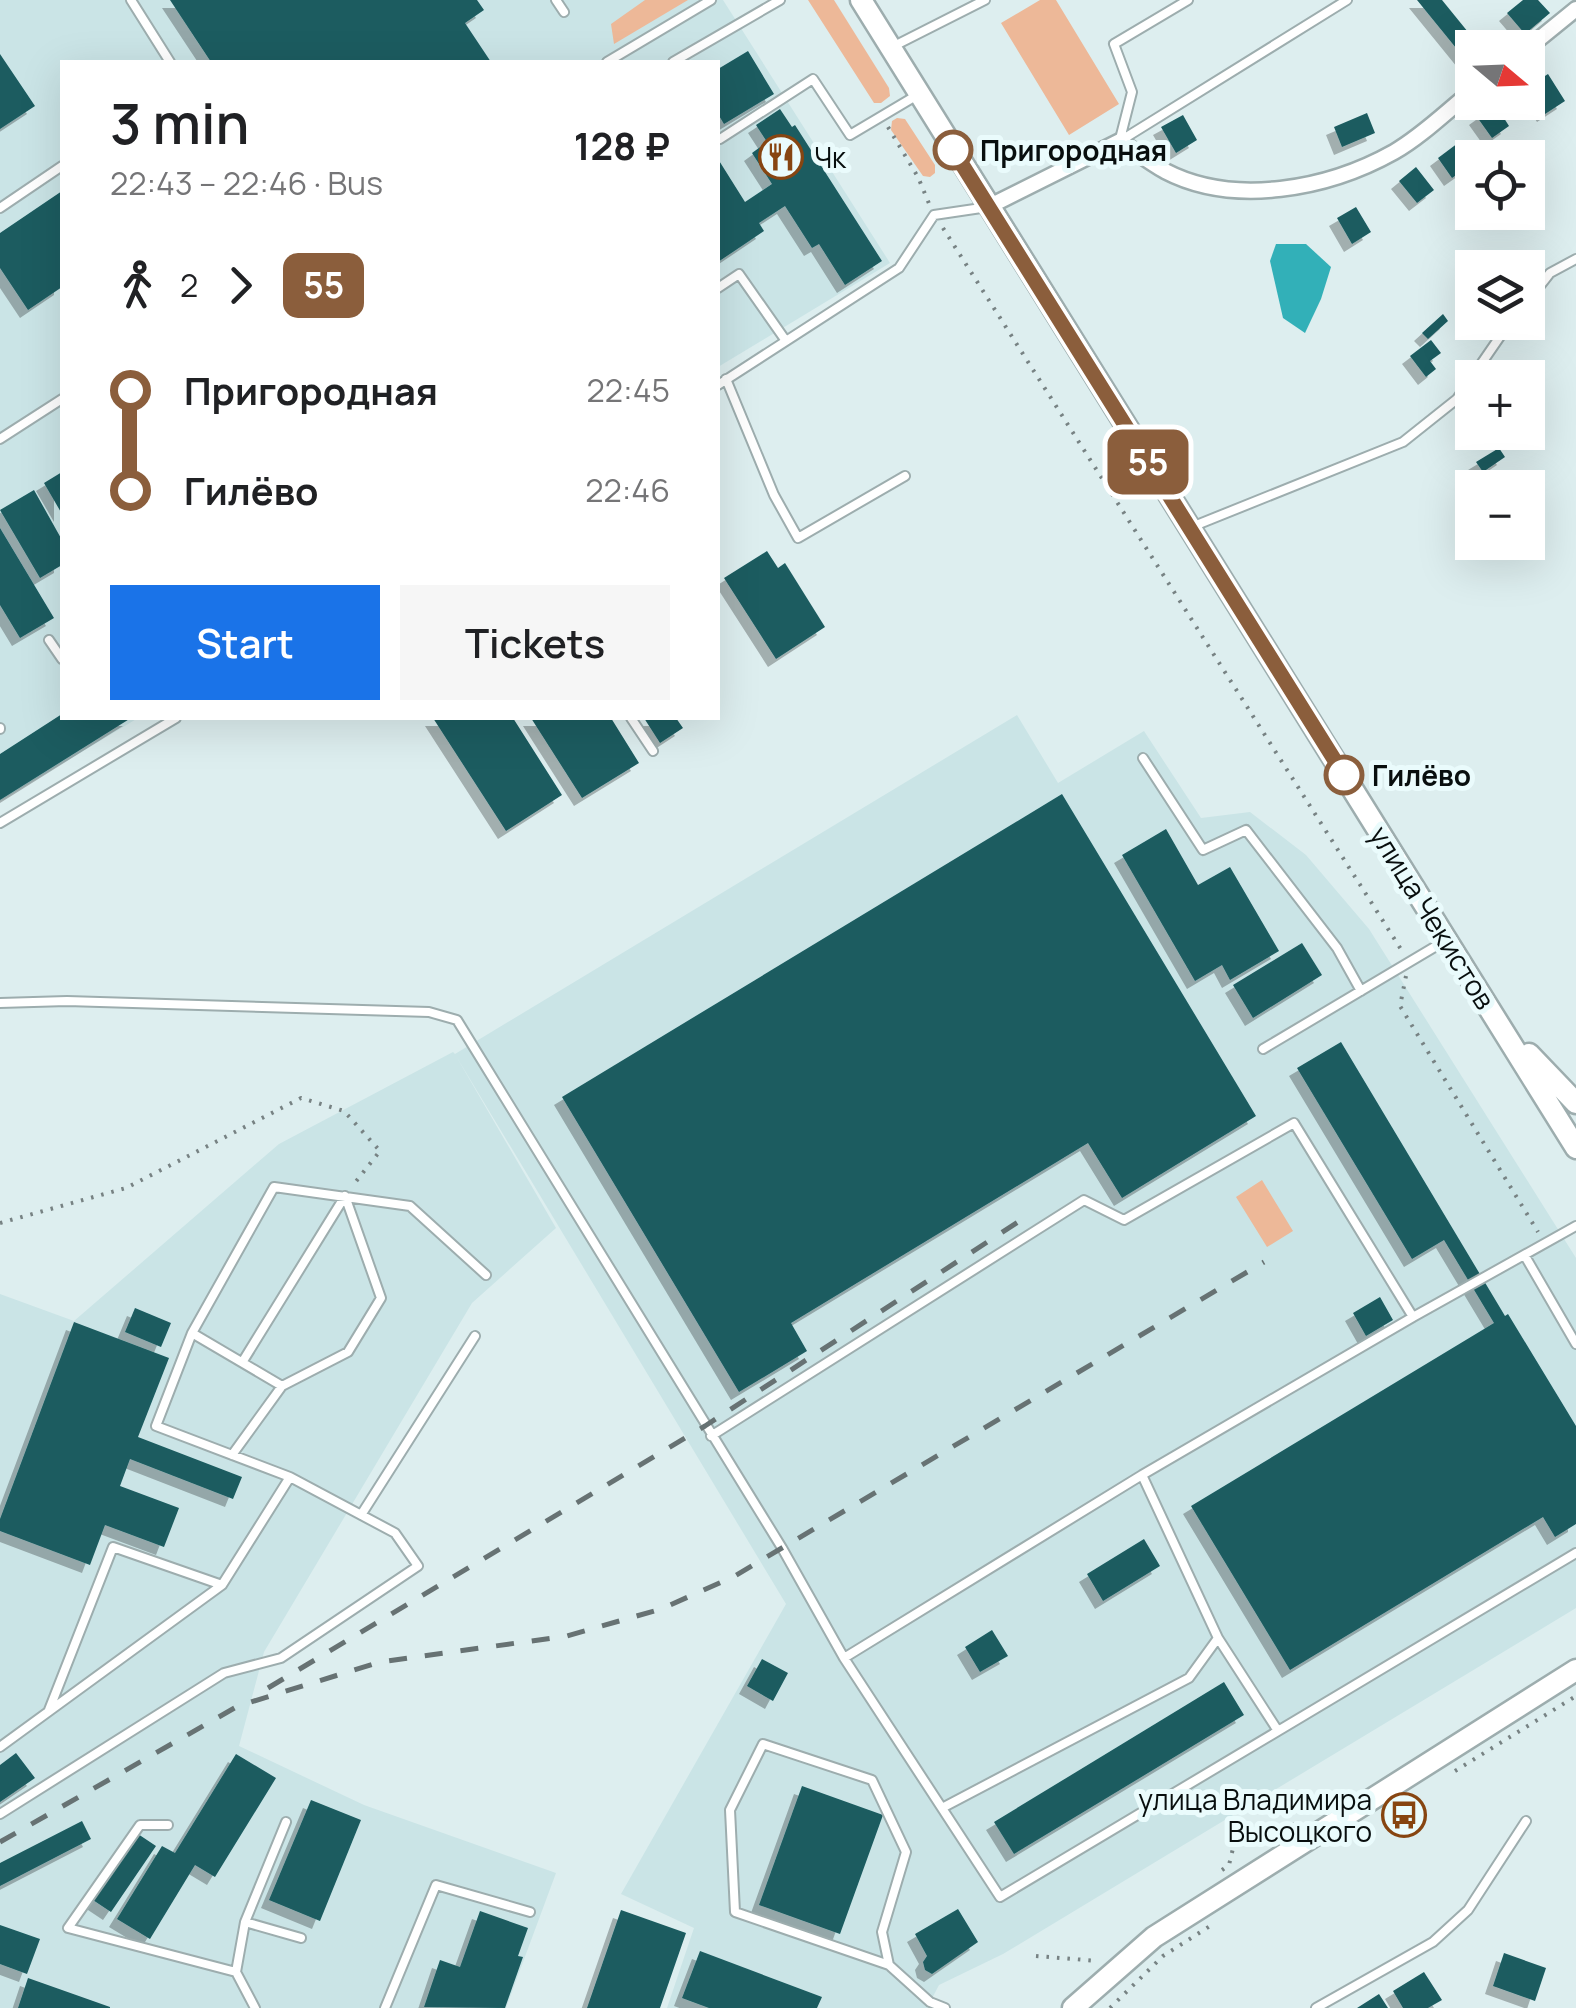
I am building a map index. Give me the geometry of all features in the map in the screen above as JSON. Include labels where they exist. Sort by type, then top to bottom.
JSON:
[{"type":"main road","name":"улица Чекистов","points":[[861,0],[1496,1019]]},
{"type":"main road","points":[[1496,1019],[1576,1102]]},
{"type":"main road","points":[[1496,1019],[1576,1148]]},
{"type":"main road","points":[[1074,2008],[1154,1937],[1576,1670]]},
{"type":"street","points":[[1545,35],[1576,10]]},
{"type":"street","points":[[988,207],[1120,141],[1167,172],[1214,187],[1263,191],[1310,183],[1358,169],[1396,151],[1455,104]]},
{"type":"lane","points":[[131,0],[169,60]]},
{"type":"lane","points":[[556,0],[564,12]]},
{"type":"lane","points":[[610,60],[710,0]]},
{"type":"lane","points":[[677,60],[780,0]]},
{"type":"lane","points":[[890,48],[985,0]]},
{"type":"lane","points":[[1120,141],[1132,92],[1114,44],[1188,0]]},
{"type":"lane","points":[[1120,141],[1346,0]]},
{"type":"lane","points":[[720,139],[813,80],[850,135],[919,94]]},
{"type":"lane","points":[[0,208],[60,167]]},
{"type":"lane","points":[[905,476],[798,538],[722,382],[899,268],[934,215],[988,207]]},
{"type":"lane","points":[[1545,279],[1576,259]]},
{"type":"lane","points":[[720,287],[740,274],[786,341]]},
{"type":"lane","points":[[1190,528],[1403,442],[1457,399],[1498,340]]},
{"type":"lane","points":[[0,439],[60,400]]},
{"type":"lane","points":[[50,640],[60,656]]},
{"type":"lane","points":[[0,823],[173,720]]},
{"type":"lane","points":[[632,720],[653,751]]},
{"type":"lane","points":[[1143,758],[1204,850],[1246,830],[1337,948],[1361,991]]},
{"type":"lane","points":[[1263,1049],[1446,940]]},
{"type":"lane","points":[[0,1003],[67,1000],[430,1012],[457,1020],[782,1548],[844,1658],[1000,1898],[1576,1553]]},
{"type":"lane","points":[[711,1436],[1084,1200],[1124,1220],[1294,1123],[1413,1317]]},
{"type":"lane","points":[[0,1814],[224,1673],[280,1658],[418,1566],[394,1532],[290,1478],[156,1426],[192,1332],[274,1186],[410,1206],[486,1275]]},
{"type":"lane","points":[[243,1361],[344,1196]]},
{"type":"lane","points":[[232,1455],[282,1386],[348,1352],[381,1298],[344,1196]]},
{"type":"lane","points":[[844,1658],[1142,1475],[1576,1226]]},
{"type":"lane","points":[[1525,1256],[1576,1344]]},
{"type":"lane","points":[[192,1332],[282,1386]]},
{"type":"lane","points":[[361,1515],[475,1336]]},
{"type":"lane","points":[[1142,1475],[1218,1638],[1278,1731]]},
{"type":"lane","points":[[0,1747],[222,1586],[290,1478]]},
{"type":"lane","points":[[48,1712],[113,1547],[222,1586]]},
{"type":"lane","points":[[942,1808],[1190,1678],[1218,1638]]},
{"type":"lane","points":[[889,1965],[882,1932],[906,1852],[872,1780],[764,1744],[730,1810],[735,1912],[889,1965],[930,2002],[945,2008]]},
{"type":"lane","points":[[1316,2008],[1444,1932],[1468,1910],[1526,1820]]},
{"type":"lane","points":[[255,2008],[236,1972],[245,1922],[286,1822]]},
{"type":"lane","points":[[168,1825],[140,1825],[68,1928],[236,1972]]},
{"type":"lane","points":[[385,2008],[436,1885],[530,1912]]},
{"type":"lane","points":[[245,1922],[301,1938]]},
{"type":"path","points":[[881,116],[918,177],[934,215],[1410,962],[1400,1006],[1545,1244]]},
{"type":"path","points":[[0,1223],[126,1188],[301,1098],[344,1111],[380,1151],[344,1196]]},
{"type":"path","points":[[1444,1778],[1576,1696]]},
{"type":"path","points":[[1110,2008],[1163,1956],[1213,1924]]},
{"type":"shaded area","points":[[0,0],[723,0],[890,263],[720,366],[720,60],[60,60],[60,720],[135,720],[0,801]]},
{"type":"shaded area","points":[[645,0],[688,0],[614,44],[611,24]]},
{"type":"shaded area","points":[[808,0],[834,0],[889,88],[890,96],[874,103]]},
{"type":"shaded area","points":[[1040,0],[1056,0],[1119,104],[1069,135],[1001,23]]},
{"type":"shaded area","points":[[905,119],[935,165],[935,173],[930,177],[923,176],[891,130],[892,121]]},
{"type":"shaded area","points":[[1017,715],[1058,783],[1144,731],[1201,818],[1250,812],[1306,855],[1369,929],[1576,1258],[1576,1608],[1003,1954],[939,1985],[927,2008],[667,2008],[694,1928],[621,1894],[786,1604],[456,1056],[556,1228],[472,1303],[264,1652],[239,1746],[364,1805],[556,1873],[506,2008],[0,2008],[0,1294],[74,1321],[279,1144],[455,1054]]},
{"type":"shaded area","points":[[1262,1180],[1293,1231],[1267,1247],[1236,1197]]},
{"type":"water","points":[[1276,244],[1306,244],[1331,267],[1305,333],[1283,318],[1270,261]]},
{"type":"building","points":[[170,0],[477,0],[484,10],[465,23],[490,60],[210,60]]},
{"type":"building","points":[[1417,0],[1442,0],[1466,30],[1455,30],[1455,47]]},
{"type":"building","points":[[1523,0],[1538,0],[1550,13],[1530,30],[1522,30],[1507,13]]},
{"type":"building","points":[[748,51],[774,94],[724,124],[720,117],[720,68]]},
{"type":"building","points":[[0,54],[35,106],[0,129]]},
{"type":"building","points":[[1548,74],[1565,101],[1545,114]]},
{"type":"building","points":[[780,109],[792,127],[795,125],[882,261],[845,285],[819,244],[812,248],[785,206],[759,223],[764,231],[720,261],[720,162],[745,202],[772,184],[752,153],[767,142],[756,125]]},
{"type":"building","points":[[1367,113],[1375,133],[1342,147],[1334,127]]},
{"type":"building","points":[[1183,115],[1197,140],[1176,153],[1161,127]]},
{"type":"building","points":[[1479,120],[1505,120],[1509,126],[1492,138]]},
{"type":"building","points":[[1455,145],[1455,176],[1452,178],[1438,158]]},
{"type":"building","points":[[1416,167],[1434,190],[1417,203],[1399,181]]},
{"type":"building","points":[[60,192],[60,288],[28,310],[0,268],[0,233]]},
{"type":"building","points":[[1356,207],[1371,232],[1352,244],[1337,218]]},
{"type":"building","points":[[1443,314],[1448,321],[1428,339],[1422,333]]},
{"type":"building","points":[[1431,340],[1441,353],[1430,361],[1436,369],[1426,377],[1410,356]]},
{"type":"building","points":[[1496,450],[1505,457],[1486,470],[1476,462]]},
{"type":"building","points":[[60,473],[60,511],[44,483]]},
{"type":"building","points":[[34,490],[60,536],[60,566],[40,578],[0,510]]},
{"type":"building","points":[[0,528],[54,618],[20,638],[0,605]]},
{"type":"building","points":[[767,551],[778,568],[785,563],[825,627],[776,659],[724,578]]},
{"type":"building","points":[[60,715],[60,720],[128,720],[0,800],[0,754]]},
{"type":"building","points":[[434,720],[514,720],[562,795],[506,831]]},
{"type":"building","points":[[532,720],[612,720],[639,763],[582,798]]},
{"type":"building","points":[[645,720],[677,720],[683,728],[660,743]]},
{"type":"building","points":[[1062,794],[1256,1116],[1122,1198],[1088,1143],[791,1323],[807,1351],[739,1392],[562,1097]]},
{"type":"building","points":[[1166,829],[1198,885],[1230,867],[1279,951],[1230,980],[1222,965],[1195,981],[1122,855]]},
{"type":"building","points":[[1302,943],[1322,975],[1253,1018],[1233,985]]},
{"type":"building","points":[[1341,1042],[1505,1316],[1508,1314],[1576,1426],[1576,1524],[1555,1537],[1543,1517],[1290,1670],[1191,1506],[1494,1323],[1444,1240],[1412,1259],[1297,1068]]},
{"type":"building","points":[[1380,1297],[1393,1320],[1366,1336],[1353,1313]]},
{"type":"building","points":[[135,1308],[171,1323],[161,1347],[125,1332]]},
{"type":"building","points":[[74,1322],[169,1358],[138,1437],[242,1477],[233,1499],[130,1459],[120,1486],[179,1508],[164,1547],[105,1525],[90,1565],[0,1531],[0,1519]]},
{"type":"building","points":[[1144,1539],[1160,1566],[1103,1601],[1087,1574]]},
{"type":"building","points":[[992,1630],[1008,1656],[980,1672],[965,1647]]},
{"type":"building","points":[[762,1659],[788,1673],[773,1701],[747,1686]]},
{"type":"building","points":[[1224,1682],[1244,1715],[1014,1854],[994,1822]]},
{"type":"building","points":[[16,1753],[35,1778],[0,1802],[0,1765]]},
{"type":"building","points":[[236,1754],[276,1778],[215,1877],[195,1865],[150,1939],[117,1919],[162,1846],[175,1853]]},
{"type":"building","points":[[802,1786],[883,1815],[840,1934],[759,1905]]},
{"type":"building","points":[[311,1800],[361,1820],[320,1921],[269,1900]]},
{"type":"building","points":[[82,1821],[91,1839],[0,1886],[0,1863]]},
{"type":"building","points":[[138,1834],[156,1846],[111,1912],[93,1900]]},
{"type":"building","points":[[958,1909],[978,1942],[932,1974],[925,1970],[923,1962],[927,1956],[915,1934]]},
{"type":"building","points":[[621,1910],[686,1933],[660,2008],[587,2008]]},
{"type":"building","points":[[480,1911],[528,1928],[518,1956],[523,1957],[505,2008],[424,2007],[440,1960],[460,1967]]},
{"type":"building","points":[[0,1925],[40,1939],[27,1974],[0,1964]]},
{"type":"building","points":[[700,1951],[822,1997],[817,2008],[709,2008],[682,1998]]},
{"type":"building","points":[[1504,1953],[1546,1968],[1535,2001],[1493,1986]]},
{"type":"building","points":[[1424,1972],[1442,2000],[1428,2008],[1403,2008],[1393,1991]]},
{"type":"building","points":[[28,1978],[110,2007],[110,2008],[18,2008]]},
{"type":"building","points":[[1379,1994],[1388,2008],[1357,2008]]},
{"type":"railway","points":[[268,1688],[705,1426],[1018,1222]]},
{"type":"railway","points":[[0,1842],[238,1706],[380,1662],[567,1636],[661,1609],[733,1577],[1264,1262]]},
{"type":"bus line","name":"55","points":[[953,150],[1344,775]]},
{"type":"place","name":"Пригородная","points":[[953,150]]},
{"type":"place","name":"Чк","points":[[781,157]]},
{"type":"place","name":"Гилёво","points":[[1344,775]]},
{"type":"place","name":"улица Владимира Высоцкого","points":[[1404,1815]]}]
